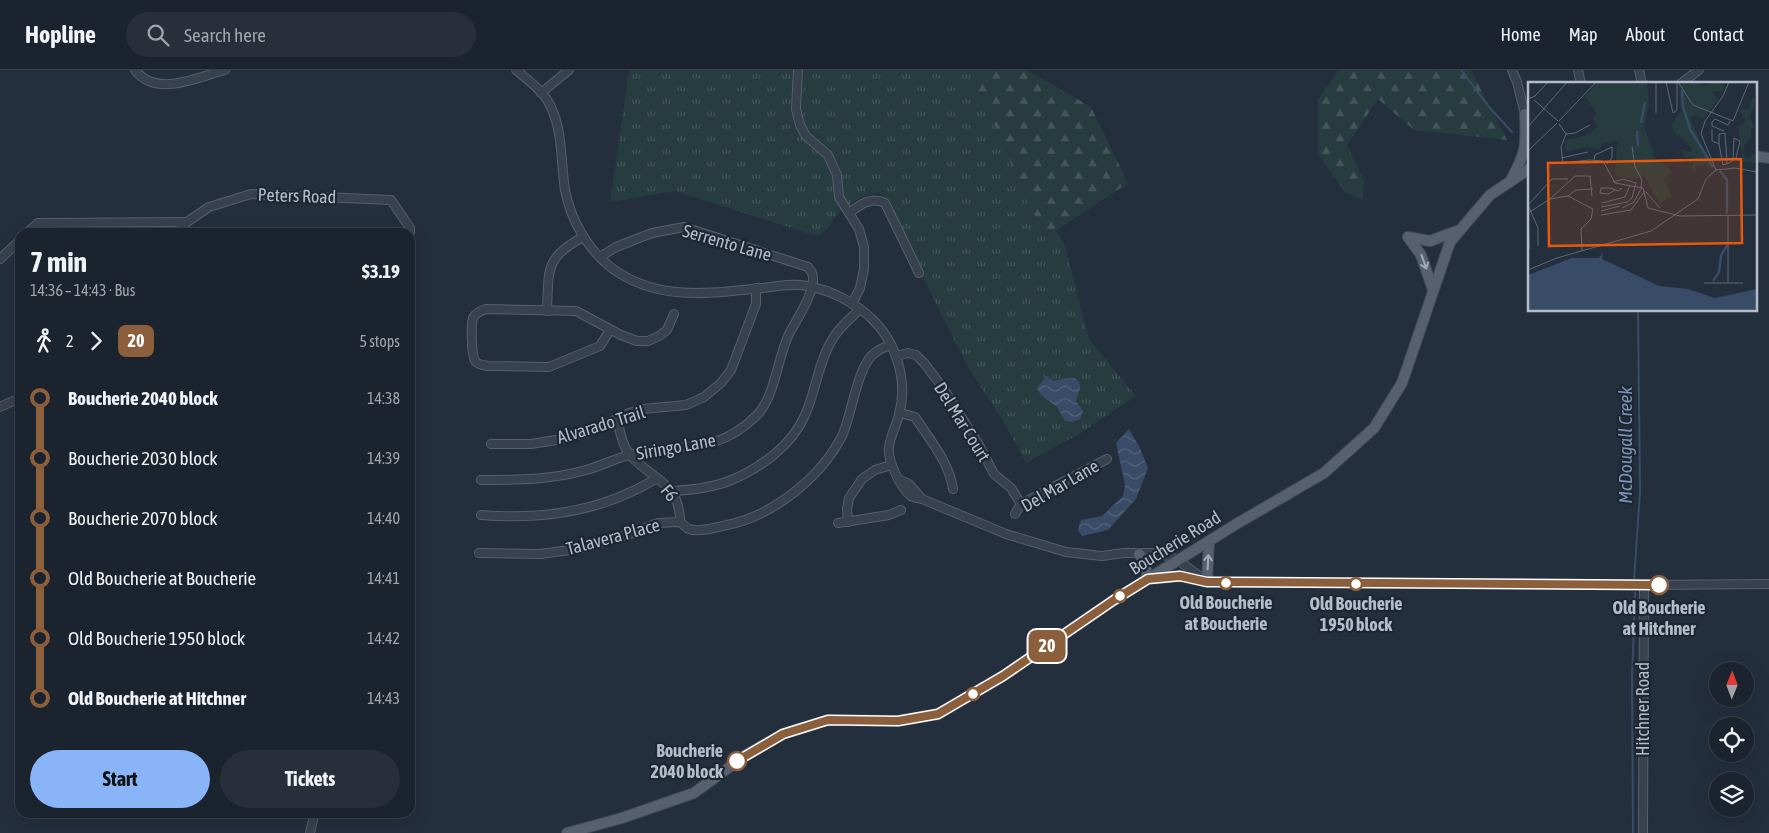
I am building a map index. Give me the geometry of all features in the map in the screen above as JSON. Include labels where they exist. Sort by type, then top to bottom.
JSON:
[{"type":"main road","points":[[1510,181],[1524,154],[1527,117]]},
{"type":"main road","points":[[1756,156],[1769,158]]},
{"type":"main road","name":"Boucherie Road","points":[[567,833],[622,818],[694,794],[746,755],[783,734],[828,720],[898,721],[938,714],[1003,676],[1114,600],[1178,560],[1324,473],[1374,428],[1402,383],[1450,242],[1490,194],[1528,170]]},
{"type":"main road","points":[[1434,290],[1422,255],[1408,237],[1430,241],[1460,230]]},
{"type":"main road","points":[[1139,554],[1144,560],[1148,579],[1180,576],[1207,582],[1209,541]]},
{"type":"street","points":[[135,70],[141,78],[154,84],[172,85],[225,70]]},
{"type":"street","points":[[516,70],[542,93],[547,100],[560,138],[565,190],[570,209],[583,237],[592,249],[613,269],[638,284],[677,293],[707,293],[790,285],[813,287],[832,292],[860,309],[878,325],[896,356],[901,374],[900,413],[889,446],[891,465],[902,487],[913,498],[922,499],[1006,534],[1066,552],[1102,556],[1159,553],[1178,560],[1207,582],[1644,586],[1769,584]]},
{"type":"street","points":[[542,93],[569,70]]},
{"type":"street","points":[[798,70],[796,109],[800,125],[806,136],[828,155],[837,175],[839,197],[859,228],[864,246],[864,269],[860,288],[852,304]]},
{"type":"street","points":[[1512,70],[1527,117]]},
{"type":"street","points":[[1683,82],[1698,70]]},
{"type":"street","name":"Peters Road","points":[[181,228],[209,207],[251,194],[391,200],[410,228]]},
{"type":"street","points":[[849,213],[870,200],[885,202],[919,273]]},
{"type":"street","points":[[32,228],[38,223],[187,222]]},
{"type":"street","name":"Serrento Lane","points":[[600,257],[616,247],[652,233],[684,228],[808,267],[813,274],[813,287]]},
{"type":"street","points":[[547,311],[549,270],[553,260],[564,248],[583,237]]},
{"type":"street","points":[[0,259],[15,245]]},
{"type":"street","name":"Siringo Lane","points":[[481,480],[552,478],[586,470],[630,455],[694,447],[719,441],[736,433],[766,404],[788,336],[813,287]]},
{"type":"street","name":"Alvarado Trail","points":[[492,444],[530,444],[556,440],[586,433],[629,413],[686,405],[704,397],[720,384],[731,370],[756,304],[756,288]]},
{"type":"street","points":[[610,330],[600,346],[549,367],[480,365],[475,361],[473,355],[472,320],[478,312],[486,309],[576,311],[610,330],[637,341],[648,341],[667,330],[674,314]]},
{"type":"street","points":[[672,491],[694,489],[727,482],[750,472],[773,455],[792,436],[805,416],[820,364],[832,338],[860,309]]},
{"type":"street","name":"Talavera Place","points":[[480,553],[541,554],[583,548],[630,534],[658,523],[680,522],[690,530],[700,530],[731,524],[760,513],[788,497],[812,477],[830,455],[842,435],[854,403],[858,381],[867,362],[875,352],[890,345]]},
{"type":"street","name":"Del Mar Court","points":[[896,356],[908,353],[916,355],[924,363],[943,388],[994,474],[1010,488],[1021,504]]},
{"type":"street","points":[[0,407],[15,400]]},
{"type":"street","points":[[900,413],[915,417],[946,463],[953,489]]},
{"type":"street","name":"F6","points":[[617,419],[623,441],[630,455],[672,491],[680,508],[680,522]]},
{"type":"street","name":"Del Mar Lane","points":[[1015,514],[1021,504],[1107,459]]},
{"type":"street","points":[[848,522],[847,509],[849,498],[862,478],[875,470],[891,465]]},
{"type":"street","points":[[481,515],[508,518],[581,510],[642,488],[657,478]]},
{"type":"street","points":[[838,523],[889,516],[901,510]]},
{"type":"street","name":"Hitchner Road","points":[[1642,833],[1644,586]]},
{"type":"street","points":[[310,833],[314,818]]},
{"type":"green space","points":[[629,70],[994,70],[1024,176],[1065,246],[1089,339],[1136,396],[1079,434],[1026,463],[1002,419],[969,369],[888,203],[880,194],[866,196],[849,205],[837,215],[826,231],[817,236],[674,191],[610,202]]},
{"type":"green space","points":[[985,70],[1027,70],[1091,107],[1128,183],[1048,236],[1028,204],[996,127],[967,85]]},
{"type":"green space","points":[[1339,70],[1471,70],[1507,140],[1414,130],[1378,99],[1347,145],[1364,180],[1363,200],[1346,193],[1318,154],[1318,99]]},
{"type":"water","points":[[1043,374],[1054,381],[1066,378],[1078,380],[1080,389],[1076,401],[1083,411],[1080,419],[1072,422],[1065,421],[1057,407],[1040,394],[1038,387],[1044,379]]},
{"type":"water","points":[[1129,429],[1140,448],[1148,468],[1136,499],[1108,530],[1082,536],[1078,530],[1081,520],[1102,516],[1123,496],[1125,485],[1116,443]]},
{"type":"waterway","name":"McDougall Creek","points":[[1461,70],[1489,107],[1512,132]]},
{"type":"waterway","name":"McDougall Creek","points":[[1634,580],[1640,492],[1638,311]]},
{"type":"waterway","name":"McDougall Creek","points":[[1633,833],[1632,678],[1635,593]]},
{"type":"bus line","name":"20","points":[[737,761],[783,734],[828,720],[898,721],[938,714],[1003,676],[1148,579],[1180,576],[1207,582],[1659,585]]},
{"type":"place","name":"Old Boucherie at Boucherie","points":[[1226,583]]},
{"type":"place","name":"Old Boucherie 1950 block","points":[[1356,584]]},
{"type":"place","name":"Old Boucherie at Hitchner","points":[[1659,585]]},
{"type":"place","name":"Boucherie 2040 block","points":[[737,761]]}]
